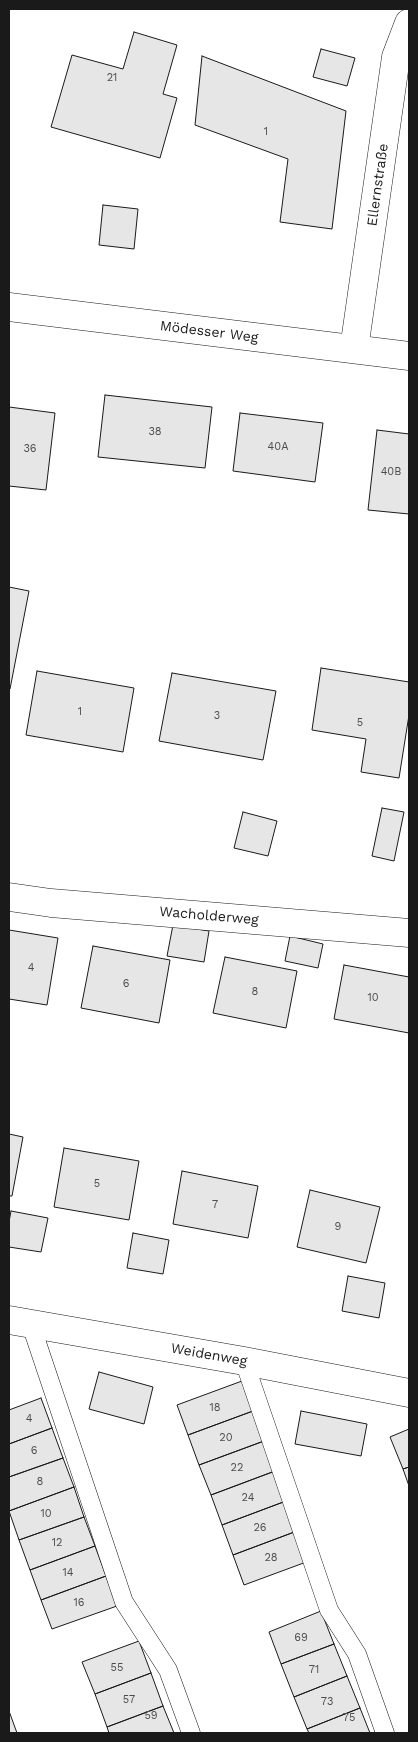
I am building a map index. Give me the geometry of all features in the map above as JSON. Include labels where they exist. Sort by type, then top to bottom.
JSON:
[{"type":"street","name":"Ellernstraße","points":[[354,349],[396,57],[409,23]]},
{"type":"street","name":"Mödesser Weg","points":[[9,308],[409,356]]},
{"type":"street","name":"Wacholderweg","points":[[9,896],[51,904],[409,933]]},
{"type":"street","name":"Weidenweg","points":[[20,1322],[244,1361],[409,1393]]},
{"type":"lane","points":[[20,1322],[124,1602],[168,1670],[191,1733]]},
{"type":"lane","points":[[244,1361],[329,1610],[357,1654],[385,1733]]},
{"type":"building","points":[[134,32],[177,45],[163,94],[177,98],[160,158],[51,127],[72,55],[123,69]]},
{"type":"building","points":[[321,49],[355,58],[347,86],[313,77]]},
{"type":"building","points":[[202,56],[346,111],[332,229],[280,222],[288,159],[195,125]]},
{"type":"building","points":[[103,205],[138,209],[134,249],[99,245]]},
{"type":"building","points":[[105,395],[212,407],[205,468],[98,457]]},
{"type":"building","points":[[9,407],[55,413],[46,490],[9,486]]},
{"type":"building","points":[[240,413],[323,423],[315,482],[233,471]]},
{"type":"building","points":[[377,430],[409,434],[409,514],[368,510]]},
{"type":"building","points":[[9,587],[29,591],[10,689],[9,688]]},
{"type":"building","points":[[321,668],[409,682],[409,715],[399,778],[361,772],[366,739],[312,730]]},
{"type":"building","points":[[37,671],[134,688],[123,752],[26,735]]},
{"type":"building","points":[[172,673],[276,691],[263,760],[159,741]]},
{"type":"building","points":[[382,808],[404,812],[394,861],[372,856]]},
{"type":"building","points":[[243,812],[277,821],[268,856],[234,848]]},
{"type":"building","points":[[173,925],[209,931],[204,962],[167,956]]},
{"type":"building","points":[[9,930],[58,938],[47,1005],[9,999]]},
{"type":"building","points":[[290,936],[323,944],[318,968],[285,961]]},
{"type":"building","points":[[93,946],[170,960],[159,1023],[81,1008]]},
{"type":"building","points":[[225,957],[297,971],[286,1028],[213,1013]]},
{"type":"building","points":[[344,965],[409,977],[409,1033],[334,1019]]},
{"type":"building","points":[[9,1134],[23,1137],[12,1196],[9,1196]]},
{"type":"building","points":[[64,1148],[139,1161],[129,1220],[54,1207]]},
{"type":"building","points":[[182,1171],[258,1186],[248,1238],[173,1224]]},
{"type":"building","points":[[310,1190],[380,1207],[366,1263],[297,1247]]},
{"type":"building","points":[[11,1211],[48,1218],[41,1252],[9,1247]]},
{"type":"building","points":[[133,1233],[169,1240],[163,1274],[127,1268]]},
{"type":"building","points":[[348,1276],[385,1283],[379,1318],[342,1311]]},
{"type":"building","points":[[99,1372],[153,1387],[144,1424],[89,1409]]},
{"type":"building","points":[[242,1381],[253,1411],[188,1435],[177,1405]]},
{"type":"building","points":[[41,1398],[52,1428],[9,1444],[9,1410]]},
{"type":"building","points":[[253,1411],[264,1441],[199,1465],[188,1435]]},
{"type":"building","points":[[301,1411],[367,1424],[361,1456],[295,1444]]},
{"type":"building","points":[[52,1428],[63,1458],[9,1477],[9,1444]]},
{"type":"building","points":[[409,1429],[409,1467],[403,1469],[390,1437]]},
{"type":"building","points":[[264,1441],[275,1471],[211,1495],[199,1465]]},
{"type":"building","points":[[63,1458],[74,1487],[9,1511],[9,1477]]},
{"type":"building","points":[[409,1467],[409,1486],[403,1469]]},
{"type":"building","points":[[275,1471],[286,1501],[222,1525],[211,1495]]},
{"type":"building","points":[[74,1487],[84,1517],[19,1540],[9,1511]]},
{"type":"building","points":[[286,1501],[297,1531],[233,1555],[222,1525]]},
{"type":"building","points":[[84,1517],[95,1546],[30,1570],[19,1540]]},
{"type":"building","points":[[297,1531],[309,1561],[244,1585],[233,1555]]},
{"type":"building","points":[[95,1546],[106,1576],[41,1600],[30,1570]]},
{"type":"building","points":[[106,1576],[117,1606],[52,1629],[41,1600]]},
{"type":"building","points":[[321,1611],[334,1644],[281,1664],[269,1632]]},
{"type":"building","points":[[139,1641],[151,1673],[95,1694],[82,1662]]},
{"type":"building","points":[[334,1644],[347,1676],[294,1697],[281,1664]]},
{"type":"building","points":[[151,1673],[163,1706],[107,1727],[95,1694]]},
{"type":"building","points":[[347,1676],[360,1708],[307,1729],[294,1697]]},
{"type":"building","points":[[163,1706],[174,1733],[109,1733],[107,1727]]},
{"type":"building","points":[[360,1708],[370,1733],[309,1733],[307,1729]]},
{"type":"building","points":[[9,1711],[17,1733],[9,1733]]}]
